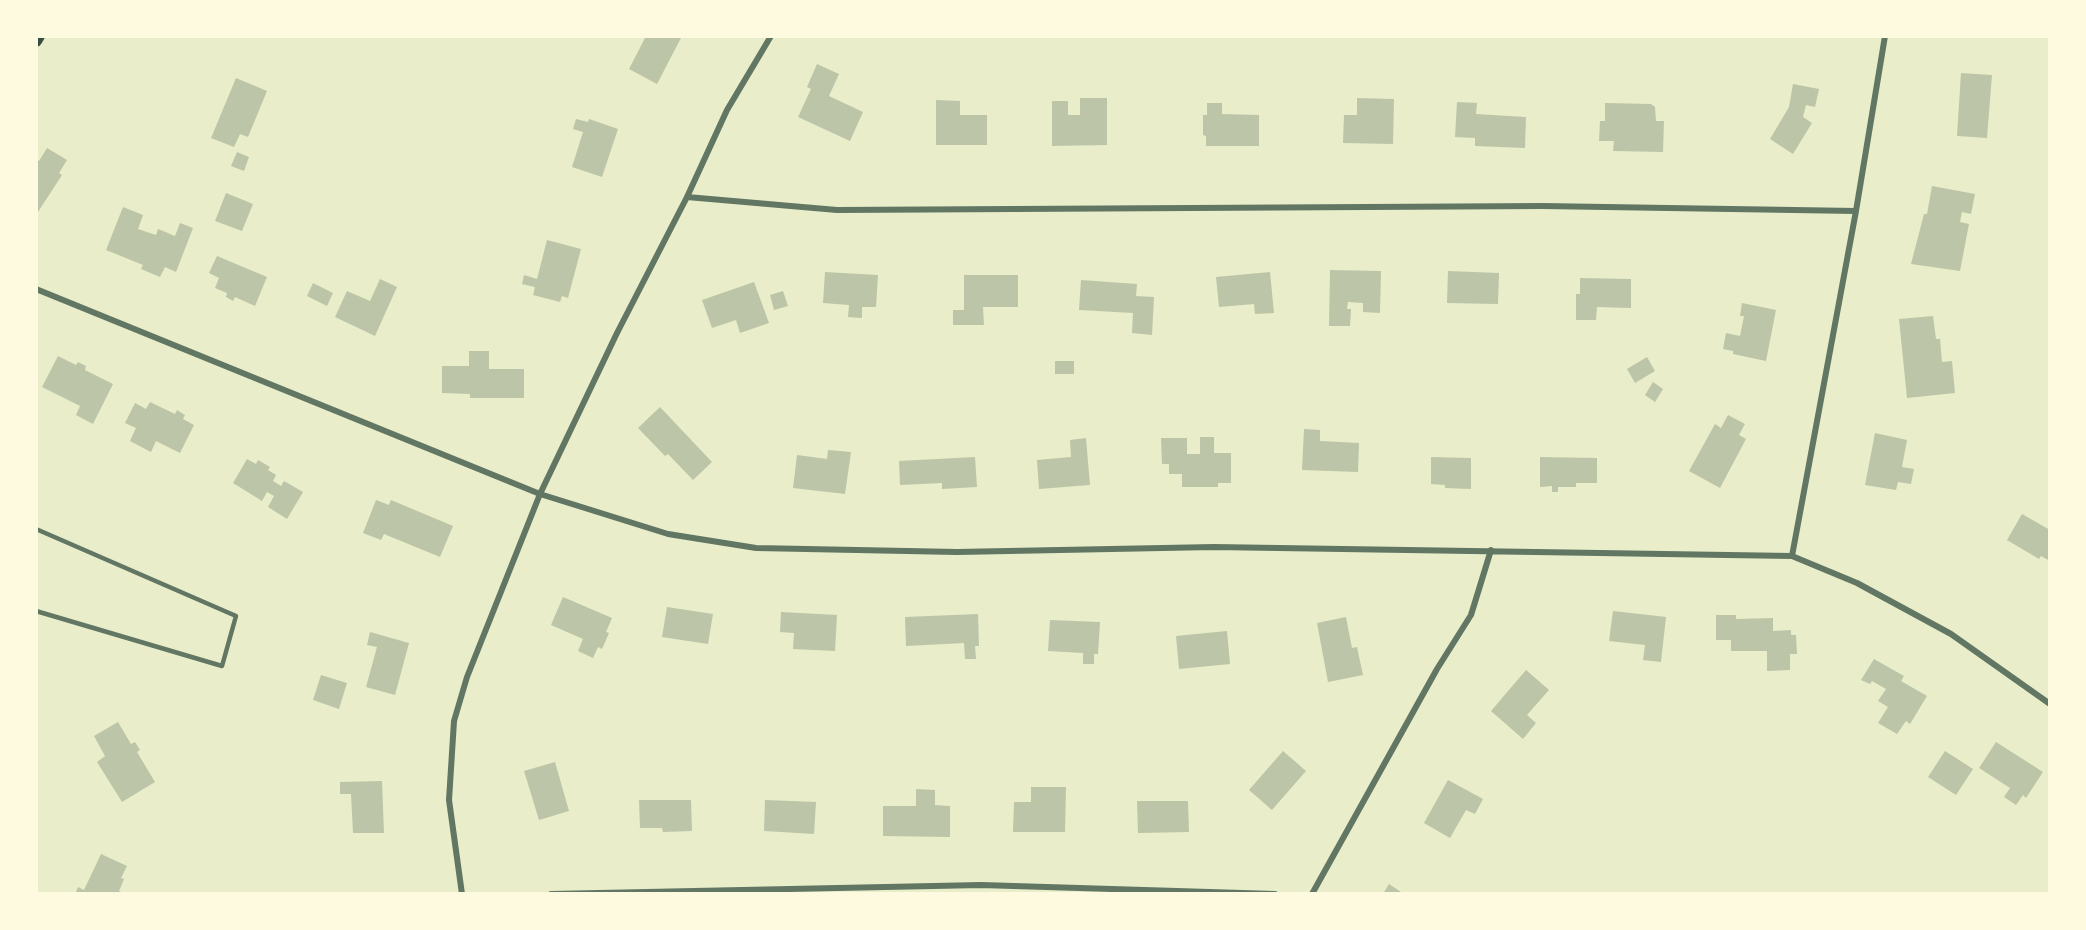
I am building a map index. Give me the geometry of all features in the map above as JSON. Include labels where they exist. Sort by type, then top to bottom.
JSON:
[{"type":"main road","points":[[36,41],[39,36]]},
{"type":"street","points":[[462,894],[449,800],[454,721],[467,676],[540,494],[617,333],[687,197],[727,110],[771,36]]},
{"type":"street","points":[[1792,556],[1856,211],[1885,37]]},
{"type":"street","points":[[687,197],[837,210],[1543,207],[1856,211]]},
{"type":"street","points":[[36,289],[540,494],[668,534],[756,548],[957,552],[1214,547],[1792,556],[1857,583],[1952,634],[2050,704]]},
{"type":"street","points":[[1312,894],[1437,669],[1471,615],[1491,550]]},
{"type":"street","points":[[551,894],[981,885],[1275,894]]},
{"type":"lane","points":[[36,529],[236,616],[222,666],[36,611]]},
{"type":"building","points":[[641,36],[681,38],[657,84],[629,69],[645,38]]},
{"type":"building","points":[[817,64],[839,74],[829,96],[863,112],[850,141],[798,117],[811,89],[807,87]]},
{"type":"building","points":[[1961,73],[1992,75],[1987,138],[1957,136]]},
{"type":"building","points":[[236,78],[267,91],[248,137],[240,134],[234,147],[211,138]]},
{"type":"building","points":[[1793,84],[1819,89],[1815,107],[1806,105],[1803,117],[1812,123],[1793,154],[1770,139],[1789,107]]},
{"type":"building","points":[[1080,98],[1107,98],[1107,145],[1052,146],[1052,101],[1068,101],[1068,115],[1080,115]]},
{"type":"building","points":[[1357,98],[1394,99],[1393,144],[1343,143],[1344,115],[1357,115]]},
{"type":"building","points":[[936,100],[960,101],[960,115],[987,115],[987,145],[936,145]]},
{"type":"building","points":[[1457,102],[1477,103],[1476,114],[1526,117],[1525,148],[1475,146],[1475,138],[1455,137]]},
{"type":"building","points":[[1207,103],[1222,103],[1222,114],[1259,115],[1259,146],[1206,146],[1206,136],[1203,135],[1203,115],[1207,115]]},
{"type":"building","points":[[1605,103],[1651,104],[1655,107],[1656,121],[1664,121],[1663,152],[1613,151],[1614,141],[1599,141],[1600,121],[1605,121]]},
{"type":"building","points":[[576,119],[588,122],[589,119],[618,129],[602,177],[572,167],[583,132],[573,129]]},
{"type":"building","points":[[47,148],[67,160],[59,173],[62,175],[36,215],[36,159],[39,161]]},
{"type":"building","points":[[237,152],[249,157],[244,171],[231,166]]},
{"type":"building","points":[[1932,186],[1975,194],[1971,214],[1962,212],[1960,222],[1969,224],[1960,271],[1911,264],[1924,214],[1927,214]]},
{"type":"building","points":[[226,193],[253,204],[242,231],[215,221]]},
{"type":"building","points":[[123,207],[143,215],[138,229],[156,235],[158,229],[175,236],[180,223],[193,228],[176,272],[165,267],[160,277],[141,269],[143,265],[106,250]]},
{"type":"building","points":[[547,240],[581,249],[568,298],[562,296],[560,302],[533,295],[535,287],[522,284],[524,275],[537,279]]},
{"type":"building","points":[[217,256],[267,277],[255,306],[235,297],[233,301],[226,297],[227,293],[215,288],[219,278],[209,273]]},
{"type":"building","points":[[1330,270],[1381,271],[1380,313],[1363,312],[1363,303],[1348,302],[1347,309],[1351,309],[1350,326],[1329,326]]},
{"type":"building","points":[[1448,271],[1499,273],[1498,304],[1447,303]]},
{"type":"building","points":[[825,272],[878,275],[876,307],[862,307],[862,318],[848,317],[849,305],[823,303]]},
{"type":"building","points":[[1270,272],[1274,313],[1255,314],[1254,304],[1219,307],[1216,277]]},
{"type":"building","points":[[964,275],[1018,275],[1018,307],[983,307],[984,325],[953,325],[953,310],[964,310]]},
{"type":"building","points":[[1580,278],[1631,279],[1631,308],[1597,307],[1596,320],[1576,320],[1576,294],[1580,294]]},
{"type":"building","points":[[380,279],[397,287],[375,336],[335,317],[347,291],[370,301]]},
{"type":"building","points":[[1081,280],[1137,284],[1136,296],[1154,297],[1152,335],[1132,333],[1133,313],[1079,310]]},
{"type":"building","points":[[754,282],[769,323],[740,333],[736,320],[712,328],[702,300]]},
{"type":"building","points":[[313,283],[333,293],[327,306],[307,296]]},
{"type":"building","points":[[783,291],[788,306],[774,310],[770,295]]},
{"type":"building","points":[[1742,303],[1776,310],[1766,361],[1733,354],[1733,351],[1723,349],[1726,333],[1740,336],[1744,316],[1740,316]]},
{"type":"building","points":[[1933,316],[1936,339],[1940,339],[1942,362],[1952,361],[1955,393],[1907,398],[1899,319]]},
{"type":"building","points":[[469,351],[489,351],[489,369],[524,369],[524,398],[470,398],[470,394],[442,393],[442,366],[469,366]]},
{"type":"building","points":[[58,356],[76,365],[78,362],[86,366],[85,370],[113,384],[93,424],[76,415],[80,406],[42,387]]},
{"type":"building","points":[[1647,357],[1655,371],[1635,383],[1627,369]]},
{"type":"building","points":[[1055,361],[1074,361],[1074,374],[1055,374]]},
{"type":"building","points":[[1653,382],[1663,389],[1655,402],[1645,395]]},
{"type":"building","points":[[150,402],[175,414],[177,410],[185,415],[183,419],[194,425],[180,453],[156,441],[151,452],[130,441],[136,428],[125,423],[135,403],[146,409]]},
{"type":"building","points":[[660,407],[712,462],[693,480],[638,428]]},
{"type":"building","points":[[1728,415],[1745,424],[1739,435],[1746,439],[1720,488],[1689,471],[1715,424],[1721,428]]},
{"type":"building","points":[[1304,429],[1320,430],[1320,441],[1359,443],[1358,472],[1302,470]]},
{"type":"building","points":[[1875,433],[1907,440],[1902,467],[1914,469],[1911,484],[1898,482],[1896,490],[1865,485]]},
{"type":"building","points":[[1200,437],[1214,437],[1214,453],[1231,453],[1231,483],[1218,483],[1218,487],[1182,487],[1182,474],[1169,474],[1169,464],[1162,464],[1161,438],[1187,438],[1187,454],[1200,454]]},
{"type":"building","points":[[1086,438],[1090,485],[1039,489],[1037,460],[1071,457],[1070,440]]},
{"type":"building","points":[[828,450],[851,452],[845,494],[793,488],[797,455],[827,459]]},
{"type":"building","points":[[975,457],[977,487],[942,489],[942,483],[900,485],[899,461]]},
{"type":"building","points":[[1431,457],[1471,458],[1471,489],[1445,488],[1445,485],[1431,484]]},
{"type":"building","points":[[1540,457],[1597,458],[1597,483],[1576,483],[1576,487],[1558,487],[1558,492],[1552,492],[1552,486],[1540,487]]},
{"type":"building","points":[[247,459],[256,464],[258,460],[270,467],[268,470],[276,475],[273,481],[281,486],[284,481],[303,492],[287,519],[268,507],[274,496],[267,492],[262,501],[233,483]]},
{"type":"building","points":[[376,500],[389,505],[391,500],[453,526],[440,557],[384,534],[381,540],[363,533]]},
{"type":"building","points":[[2022,514],[2050,530],[2050,561],[2041,556],[2039,559],[2007,540]]},
{"type":"building","points":[[563,597],[612,618],[602,649],[598,647],[593,658],[578,651],[583,639],[551,625]]},
{"type":"building","points":[[667,607],[713,614],[708,644],[662,637]]},
{"type":"building","points":[[1613,611],[1666,617],[1661,662],[1643,660],[1645,645],[1609,641]]},
{"type":"building","points":[[781,612],[837,615],[835,651],[793,649],[794,633],[780,632]]},
{"type":"building","points":[[978,614],[979,646],[975,646],[976,659],[965,659],[964,643],[906,646],[905,617]]},
{"type":"building","points":[[1716,615],[1736,615],[1736,619],[1773,618],[1773,631],[1791,630],[1791,635],[1796,635],[1797,654],[1790,654],[1790,670],[1767,671],[1767,651],[1731,651],[1731,640],[1716,640]]},
{"type":"building","points":[[1346,617],[1352,648],[1357,647],[1363,675],[1328,682],[1317,623]]},
{"type":"building","points":[[1050,620],[1100,622],[1098,654],[1094,654],[1094,664],[1083,664],[1083,653],[1048,651]]},
{"type":"building","points":[[1227,631],[1230,664],[1179,669],[1176,636]]},
{"type":"building","points":[[370,632],[409,643],[395,695],[366,687],[377,647],[367,645]]},
{"type":"building","points":[[1874,659],[1904,676],[1901,681],[1927,696],[1910,724],[1906,721],[1897,734],[1878,723],[1888,707],[1878,701],[1886,689],[1872,681],[1870,684],[1861,680]]},
{"type":"building","points":[[1526,670],[1549,690],[1527,715],[1536,723],[1523,739],[1491,711]]},
{"type":"building","points":[[321,675],[347,683],[339,709],[313,700]]},
{"type":"building","points":[[118,722],[131,744],[135,742],[140,750],[137,752],[155,782],[122,802],[97,762],[105,756],[94,736]]},
{"type":"building","points":[[1996,742],[2043,772],[2026,798],[2023,795],[2016,805],[2004,797],[2010,788],[1979,768]]},
{"type":"building","points":[[1283,751],[1306,771],[1272,810],[1249,790]]},
{"type":"building","points":[[1945,751],[1973,769],[1956,795],[1928,777]]},
{"type":"building","points":[[555,762],[569,811],[539,820],[524,771]]},
{"type":"building","points":[[1448,780],[1483,799],[1475,814],[1466,810],[1450,838],[1424,823]]},
{"type":"building","points":[[382,781],[384,833],[353,833],[351,794],[340,794],[340,782]]},
{"type":"building","points":[[1031,787],[1066,787],[1065,832],[1013,832],[1014,802],[1031,802]]},
{"type":"building","points":[[916,789],[935,790],[935,805],[950,806],[950,837],[883,836],[883,806],[916,806]]},
{"type":"building","points":[[639,800],[691,800],[692,831],[663,832],[662,828],[640,828]]},
{"type":"building","points":[[765,800],[816,802],[814,834],[764,831]]},
{"type":"building","points":[[1137,801],[1188,801],[1189,832],[1138,833]]},
{"type":"building","points":[[101,854],[127,866],[121,878],[124,879],[119,891],[126,894],[75,894],[78,887],[84,890]]},
{"type":"building","points":[[1389,884],[1404,894],[1383,894]]}]
